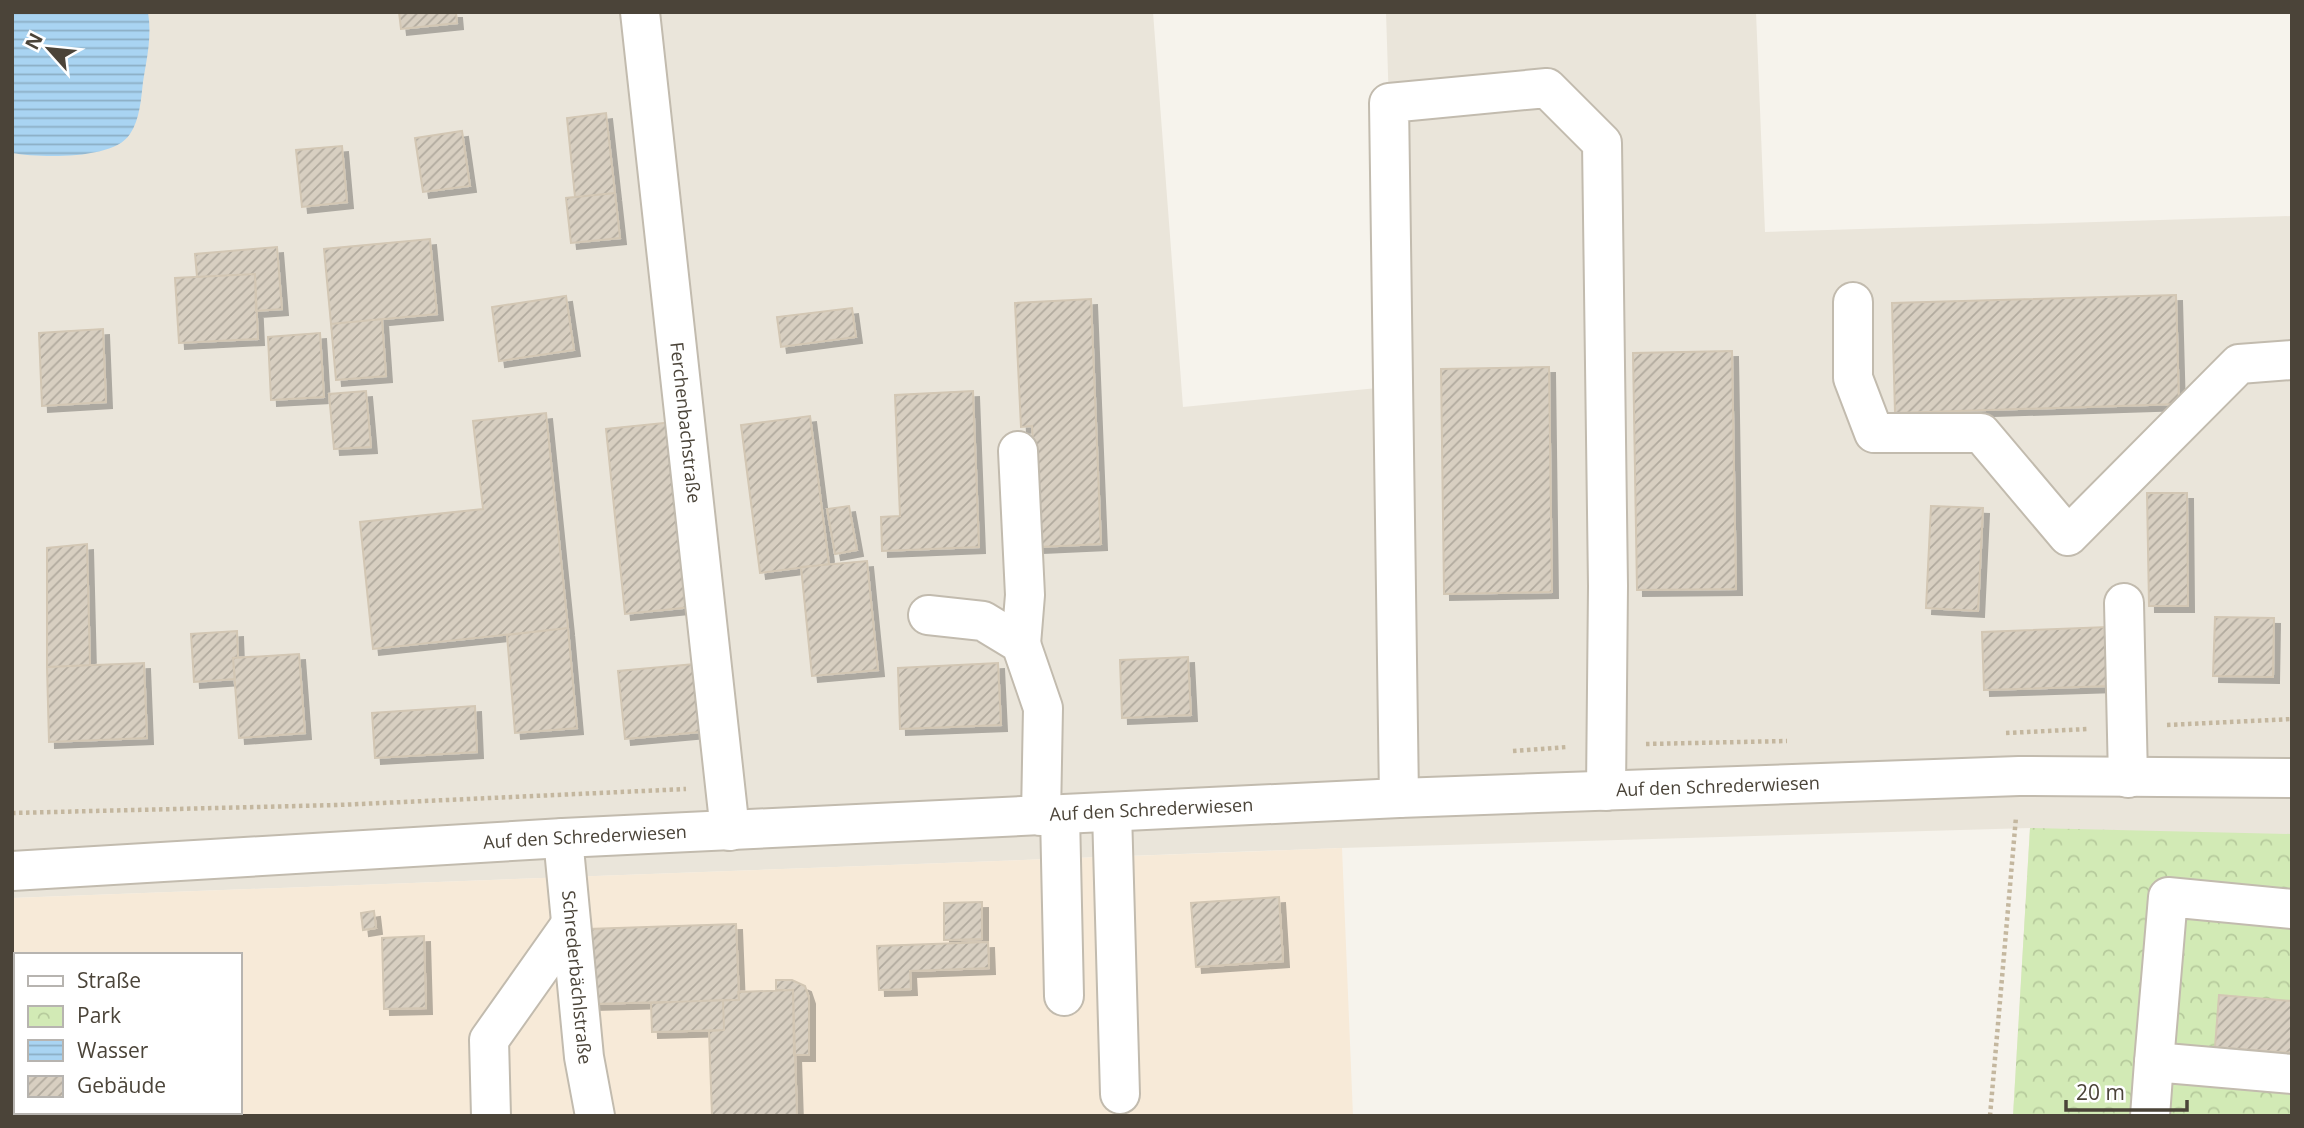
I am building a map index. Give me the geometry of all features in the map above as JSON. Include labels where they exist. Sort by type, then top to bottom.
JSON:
[{"type":"street","name":"Ferchenbachstraße","points":[[640,12],[730,831]]},
{"type":"street","points":[[1399,798],[1390,103],[1547,88],[1602,143],[1608,586],[1606,791]]},
{"type":"street","points":[[1853,302],[1853,377],[1874,433],[1981,433],[2068,536],[2239,365],[2292,360]]},
{"type":"street","points":[[1018,451],[1025,595],[1021,644],[1043,708],[1064,996]]},
{"type":"street","points":[[2124,603],[2128,778]]},
{"type":"street","points":[[929,615],[983,621],[1021,644]]},
{"type":"street","name":"Auf den Schrederwiesen","points":[[12,871],[563,838],[1399,798],[2019,776],[2292,778]]},
{"type":"street","points":[[1112,812],[1120,1094]]},
{"type":"street","name":"Schrederbächlstraße","points":[[563,838],[584,1057],[595,1116]]},
{"type":"street","points":[[2150,1116],[2168,897],[2292,909]]},
{"type":"street","points":[[491,1116],[489,1040],[571,924]]},
{"type":"street","points":[[2154,1062],[2292,1074]]},
{"type":"path","points":[[1990,1116],[2019,776]]},
{"type":"path","points":[[12,813],[338,805],[727,787]]},
{"type":"shaded area","points":[[12,12],[1153,12],[1183,407],[1398,386],[1386,12],[1756,12],[1765,232],[2292,216],[2292,1116],[2013,1116],[2030,828],[1341,848],[12,898]]},
{"type":"shaded area","points":[[1342,848],[1353,1116],[12,1116],[12,898]]},
{"type":"green space","points":[[2030,828],[2292,834],[2292,1116],[2013,1116]]},
{"type":"water","points":[[12,12],[148,12],[148,47],[140,109],[130,134],[109,149],[93,153],[40,156],[12,153]]},
{"type":"building","points":[[399,12],[456,12],[457,23],[401,29]]},
{"type":"building","points":[[606,113],[615,193],[575,197],[567,118]]},
{"type":"building","points":[[462,131],[470,186],[423,192],[415,138]]},
{"type":"building","points":[[342,146],[347,202],[302,207],[296,150]]},
{"type":"building","points":[[615,193],[620,238],[571,243],[566,198]]},
{"type":"building","points":[[430,239],[437,314],[331,324],[324,249]]},
{"type":"building","points":[[277,247],[282,309],[256,311],[255,274],[197,277],[195,254]]},
{"type":"building","points":[[255,274],[258,339],[179,343],[175,278]]},
{"type":"building","points":[[2176,295],[2179,404],[1895,413],[1892,303]]},
{"type":"building","points":[[566,296],[574,350],[499,361],[492,307]]},
{"type":"building","points":[[1091,299],[1101,544],[1038,547],[1032,426],[1021,427],[1015,303]]},
{"type":"building","points":[[852,308],[856,337],[781,347],[777,317]]},
{"type":"building","points":[[382,319],[386,376],[336,380],[331,324]]},
{"type":"building","points":[[103,329],[106,402],[42,406],[39,333]]},
{"type":"building","points":[[320,333],[324,397],[271,400],[268,337]]},
{"type":"building","points":[[1732,351],[1736,589],[1637,590],[1633,353]]},
{"type":"building","points":[[1549,367],[1552,592],[1444,594],[1441,369]]},
{"type":"building","points":[[366,391],[371,447],[334,449],[329,394]]},
{"type":"building","points":[[973,391],[979,547],[882,551],[881,517],[900,516],[895,395]]},
{"type":"building","points":[[546,413],[568,628],[373,649],[360,522],[483,509],[473,421]]},
{"type":"building","points":[[810,416],[829,564],[760,573],[741,425]]},
{"type":"building","points":[[673,422],[692,607],[625,614],[606,429]]},
{"type":"building","points":[[2147,493],[2187,493],[2188,606],[2149,606]]},
{"type":"building","points":[[849,506],[857,550],[835,554],[827,509]]},
{"type":"building","points":[[1931,506],[1983,508],[1978,611],[1926,608]]},
{"type":"building","points":[[87,544],[90,665],[47,667],[47,548]]},
{"type":"building","points":[[867,561],[878,670],[812,676],[801,567]]},
{"type":"building","points":[[2215,617],[2274,618],[2273,677],[2213,676]]},
{"type":"building","points":[[2108,627],[2110,686],[1984,690],[1982,632]]},
{"type":"building","points":[[568,628],[577,728],[515,733],[507,635]]},
{"type":"building","points":[[237,631],[238,658],[233,658],[235,679],[194,682],[191,634]]},
{"type":"building","points":[[299,654],[305,733],[239,738],[233,658]]},
{"type":"building","points":[[1188,657],[1191,715],[1122,718],[1120,660]]},
{"type":"building","points":[[144,663],[147,738],[49,742],[47,667]]},
{"type":"building","points":[[998,663],[1001,725],[900,729],[898,668]]},
{"type":"building","points":[[694,664],[700,732],[625,739],[618,671]]},
{"type":"building","points":[[475,706],[477,752],[375,758],[372,713]]},
{"type":"building","points":[[1279,897],[1283,961],[1196,967],[1191,903]]},
{"type":"building","points":[[982,902],[982,939],[944,940],[944,903]]},
{"type":"building","points":[[374,911],[376,928],[363,930],[361,913]]},
{"type":"building","points":[[736,924],[739,1000],[590,1004],[588,929]]},
{"type":"building","points":[[424,936],[426,1008],[384,1009],[382,938]]},
{"type":"building","points":[[988,942],[989,968],[910,971],[911,989],[879,990],[877,946]]},
{"type":"building","points":[[776,980],[792,980],[805,986],[809,998],[809,1055],[794,1055],[793,990],[776,990]]},
{"type":"building","points":[[793,990],[797,1116],[712,1116],[709,1031],[724,1030],[723,1000],[739,1000],[738,992]]},
{"type":"building","points":[[2219,995],[2292,1001],[2292,1053],[2215,1047]]},
{"type":"building","points":[[723,1000],[724,1030],[652,1032],[651,1003]]}]
